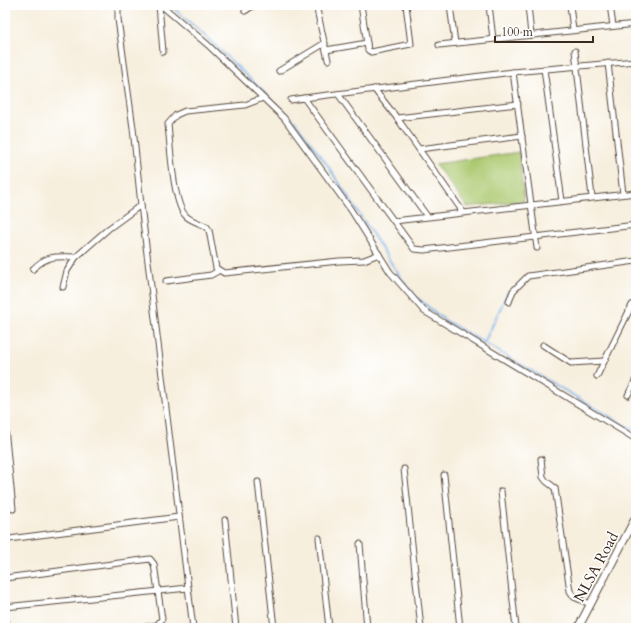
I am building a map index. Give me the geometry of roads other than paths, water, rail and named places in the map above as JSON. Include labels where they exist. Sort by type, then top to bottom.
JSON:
[{"type":"main road","name":"NLSA Road","points":[[578,628],[636,517]]},
{"type":"street","points":[[118,5],[118,20],[133,128],[141,205],[193,628]]},
{"type":"street","points":[[160,5],[163,52]]},
{"type":"street","points":[[160,5],[208,45],[284,118],[351,210],[402,287],[424,311],[636,439]]},
{"type":"street","points":[[245,11],[254,5]]},
{"type":"street","points":[[316,5],[328,60]]},
{"type":"street","points":[[361,5],[368,50],[371,52],[411,44],[406,5]]},
{"type":"street","points":[[450,5],[455,43]]},
{"type":"street","points":[[489,5],[493,39]]},
{"type":"street","points":[[528,5],[531,35]]},
{"type":"street","points":[[570,5],[573,30]]},
{"type":"street","points":[[610,5],[613,26]]},
{"type":"street","points":[[439,45],[636,24]]},
{"type":"street","points":[[279,71],[325,43]]},
{"type":"street","points":[[326,50],[367,43]]},
{"type":"street","points":[[575,51],[592,197]]},
{"type":"street","points":[[291,100],[513,72],[576,65],[636,61]]},
{"type":"street","points":[[608,63],[623,194]]},
{"type":"street","points":[[544,69],[562,201]]},
{"type":"street","points":[[513,72],[537,248]]},
{"type":"street","points":[[374,89],[397,118],[463,212]]},
{"type":"street","points":[[338,94],[427,216]]},
{"type":"street","points":[[218,271],[214,264],[209,230],[207,227],[185,215],[180,204],[175,183],[168,124],[176,115],[182,112],[245,105],[263,98]]},
{"type":"street","points":[[304,98],[410,244],[418,250],[636,225]]},
{"type":"street","points":[[397,118],[518,104]]},
{"type":"street","points":[[419,149],[522,136]]},
{"type":"street","points":[[394,221],[636,193]]},
{"type":"street","points":[[63,287],[67,271],[76,257],[108,229],[141,205]]},
{"type":"street","points":[[166,281],[211,274],[218,271],[224,273],[324,262],[364,260],[379,254]]},
{"type":"street","points":[[33,269],[42,260],[49,257],[76,257]]},
{"type":"street","points":[[509,302],[513,291],[528,276],[636,261]]},
{"type":"street","points":[[597,376],[632,305],[636,303]]},
{"type":"street","points":[[543,345],[571,363],[604,361]]},
{"type":"street","points":[[628,395],[636,379]]},
{"type":"street","points":[[5,428],[7,470],[14,509]]},
{"type":"street","points":[[541,459],[543,477],[555,488],[570,591],[574,597],[590,604]]},
{"type":"street","points":[[404,469],[421,628]]},
{"type":"street","points":[[444,475],[460,628]]},
{"type":"street","points":[[258,482],[274,628]]},
{"type":"street","points":[[501,491],[516,628]]},
{"type":"street","points":[[5,500],[12,499]]},
{"type":"street","points":[[9,539],[179,517]]},
{"type":"street","points":[[224,520],[236,628]]},
{"type":"street","points":[[319,538],[329,628]]},
{"type":"street","points":[[360,544],[367,628]]},
{"type":"street","points":[[5,578],[150,559],[154,564],[161,622],[153,626],[142,628]]},
{"type":"street","points":[[5,607],[188,588]]},
{"type":"street","points":[[5,618],[7,628]]},
{"type":"waterway","points":[[170,5],[203,34],[295,122],[326,163],[401,278],[415,296],[443,319],[636,432]]},
{"type":"waterway","points":[[484,343],[508,292]]}]
